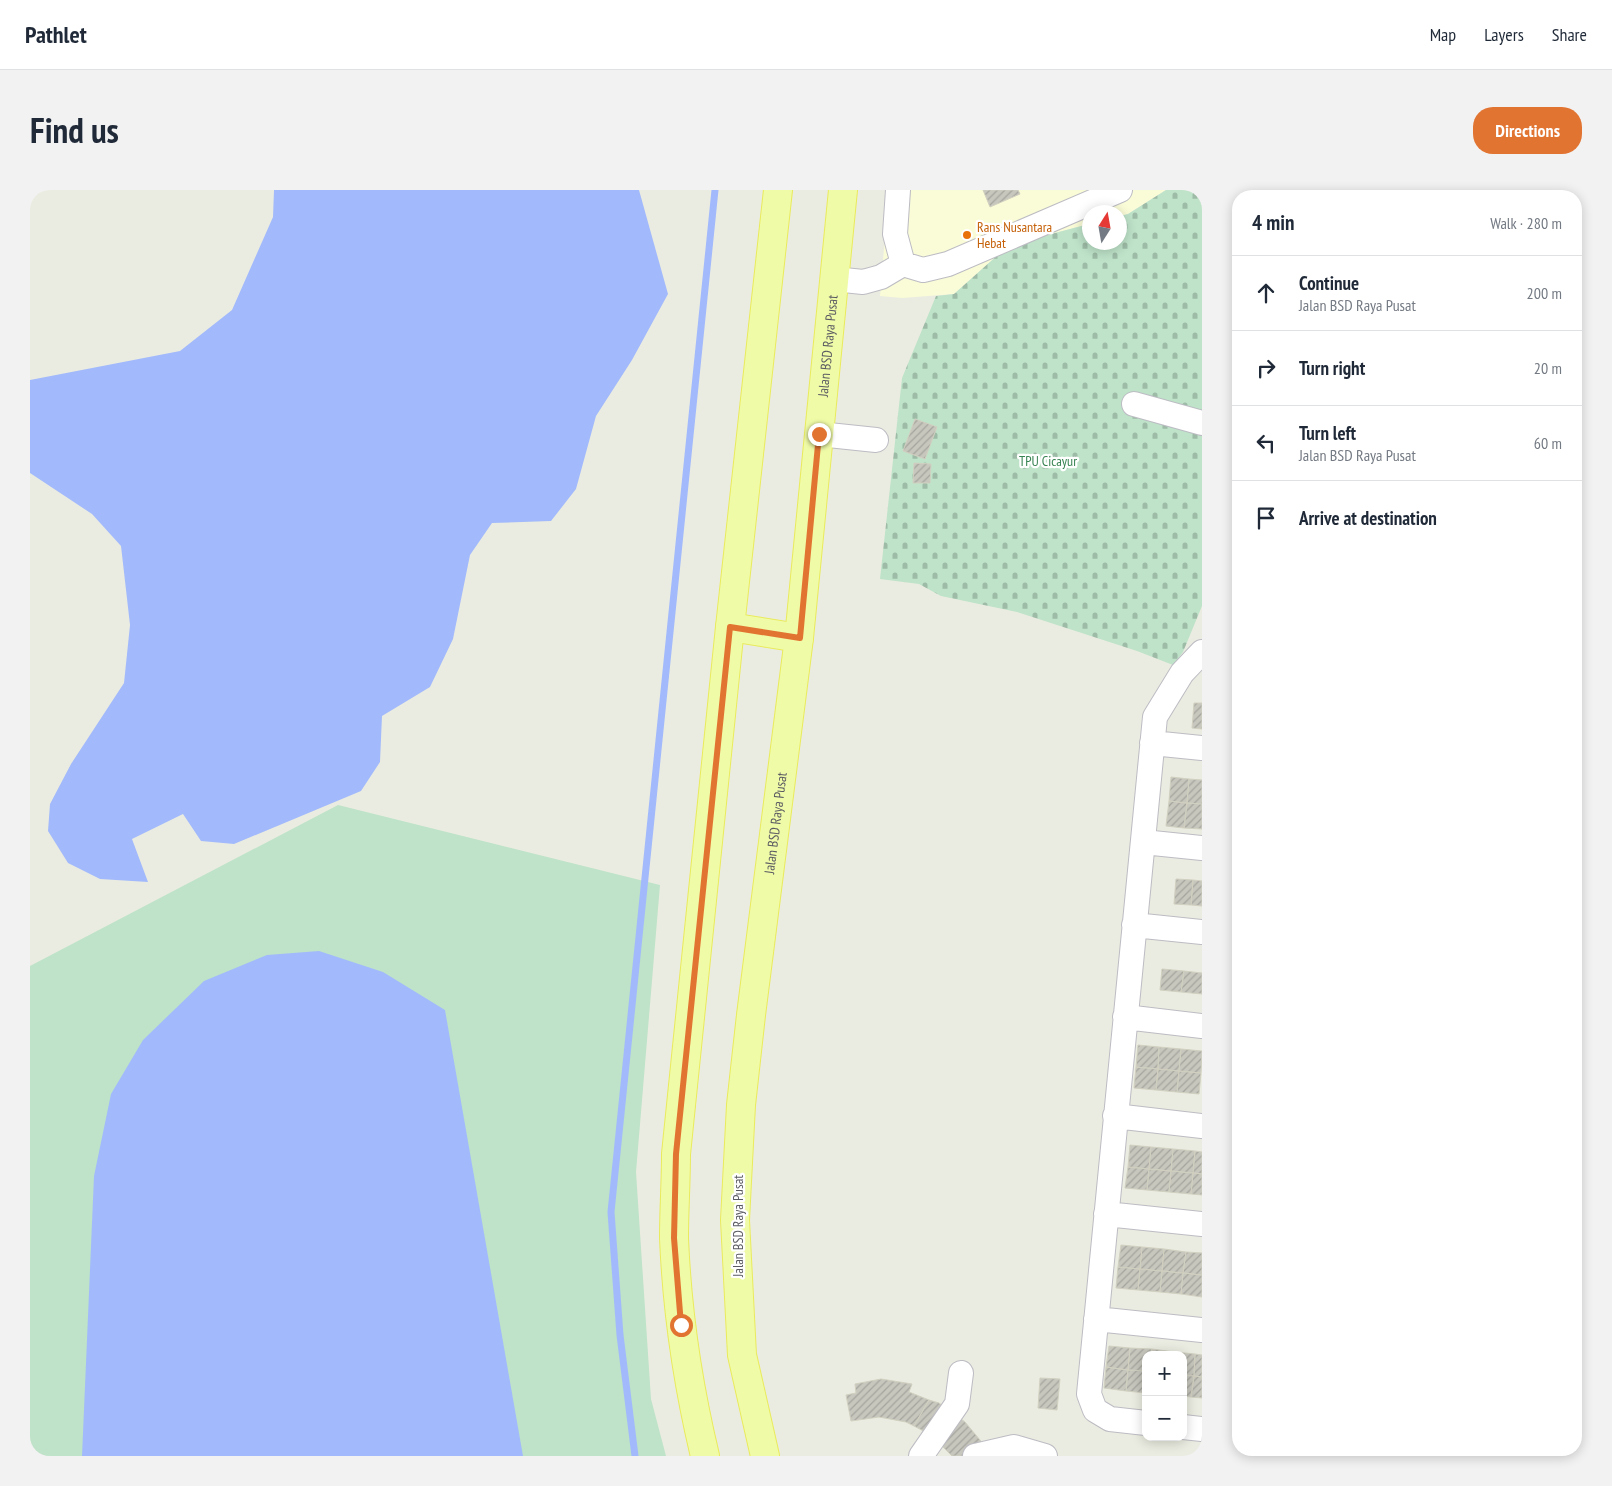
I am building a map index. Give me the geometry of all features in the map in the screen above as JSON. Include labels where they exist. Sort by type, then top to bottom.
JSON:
[{"type":"main road","points":[[705,1456],[692,1400],[681,1325],[674,1238],[676,1154],[730,627],[778,190]]},
{"type":"main road","name":"Jalan BSD Raya Pusat","points":[[765,1456],[742,1355],[735,1220],[741,1105],[800,638],[843,190]]},
{"type":"main road","points":[[730,627],[800,638]]},
{"type":"street","points":[[898,190],[895,234],[903,264]]},
{"type":"street","points":[[834,279],[863,282],[881,277],[903,264],[923,270],[948,264],[1120,190]]},
{"type":"street","points":[[1134,404],[1202,423]]},
{"type":"street","points":[[819,434],[876,440]]},
{"type":"street","points":[[1142,1423],[1110,1419],[1095,1410],[1089,1394],[1155,717],[1182,673],[1202,652]]},
{"type":"street","points":[[1152,743],[1202,748]]},
{"type":"street","points":[[1143,842],[1202,848]]},
{"type":"street","points":[[1134,925],[1202,932]]},
{"type":"street","points":[[1125,1018],[1202,1026]]},
{"type":"street","points":[[1115,1116],[1202,1126]]},
{"type":"street","points":[[1106,1214],[1202,1224]]},
{"type":"street","points":[[1096,1319],[1202,1330]]},
{"type":"street","points":[[921,1456],[957,1404],[961,1373]]},
{"type":"street","points":[[1187,1427],[1202,1429]]},
{"type":"street","points":[[975,1456],[1014,1447],[1045,1456]]},
{"type":"shaded area","name":"Rans Nusantara Hebat","points":[[889,190],[1166,190],[1127,214],[1127,205],[1082,205],[1082,226],[1009,245],[954,294],[902,298],[880,296]]},
{"type":"green space","name":"TPU Cicayur","points":[[1166,190],[1202,190],[1202,606],[1183,652],[1173,665],[1137,651],[1017,612],[941,596],[919,584],[880,579],[902,378],[936,296],[954,294],[1009,245],[1082,226],[1082,250],[1127,250],[1128,214]]},
{"type":"green space","points":[[338,805],[660,885],[636,1172],[651,1399],[666,1456],[30,1456],[30,966]]},
{"type":"water","points":[[274,190],[639,190],[668,294],[632,360],[596,416],[576,489],[551,521],[492,523],[470,555],[453,639],[430,687],[382,716],[380,762],[361,791],[234,844],[201,841],[183,814],[132,839],[148,882],[100,879],[68,863],[48,831],[50,804],[71,764],[124,683],[130,625],[121,546],[92,514],[30,473],[30,380],[180,351],[232,310],[273,217]]},
{"type":"water","points":[[319,951],[383,972],[445,1010],[523,1456],[82,1456],[94,1176],[111,1094],[143,1040],[204,981],[267,955]]},
{"type":"building","points":[[983,190],[1018,190],[1020,194],[990,207]]},
{"type":"building","points":[[915,419],[937,427],[925,459],[903,451]]},
{"type":"building","points":[[914,463],[931,464],[930,483],[913,483]]},
{"type":"building","points":[[1194,703],[1202,703],[1202,729],[1192,728]]},
{"type":"building","points":[[1171,777],[1189,779],[1187,803],[1169,801]]},
{"type":"building","points":[[1189,779],[1202,780],[1202,804],[1187,803]]},
{"type":"building","points":[[1169,801],[1187,803],[1184,828],[1166,826]]},
{"type":"building","points":[[1187,803],[1202,804],[1202,829],[1184,828]]},
{"type":"building","points":[[1176,879],[1193,880],[1191,905],[1174,904]]},
{"type":"building","points":[[1193,880],[1202,881],[1202,906],[1191,905]]},
{"type":"building","points":[[1162,969],[1184,971],[1181,992],[1160,990]]},
{"type":"building","points":[[1184,971],[1202,973],[1202,994],[1181,992]]},
{"type":"building","points":[[1138,1045],[1159,1047],[1158,1069],[1136,1067]]},
{"type":"building","points":[[1159,1047],[1181,1049],[1179,1071],[1158,1069]]},
{"type":"building","points":[[1181,1049],[1202,1051],[1201,1073],[1179,1071]]},
{"type":"building","points":[[1136,1067],[1158,1069],[1156,1090],[1134,1088]]},
{"type":"building","points":[[1158,1069],[1179,1071],[1177,1092],[1156,1090]]},
{"type":"building","points":[[1179,1071],[1201,1073],[1199,1094],[1177,1092]]},
{"type":"building","points":[[1130,1145],[1151,1147],[1149,1169],[1128,1167]]},
{"type":"building","points":[[1151,1147],[1173,1149],[1171,1171],[1149,1169]]},
{"type":"building","points":[[1173,1149],[1195,1151],[1193,1173],[1171,1171]]},
{"type":"building","points":[[1195,1151],[1202,1152],[1202,1174],[1193,1173]]},
{"type":"building","points":[[1128,1167],[1149,1169],[1147,1190],[1125,1188]]},
{"type":"building","points":[[1149,1169],[1171,1171],[1169,1192],[1147,1190]]},
{"type":"building","points":[[1171,1171],[1193,1173],[1191,1194],[1169,1192]]},
{"type":"building","points":[[1193,1173],[1202,1174],[1202,1195],[1191,1194]]},
{"type":"building","points":[[1121,1245],[1142,1247],[1140,1269],[1118,1267]]},
{"type":"building","points":[[1142,1247],[1164,1249],[1162,1271],[1140,1269]]},
{"type":"building","points":[[1164,1249],[1186,1252],[1183,1273],[1162,1271]]},
{"type":"building","points":[[1186,1252],[1202,1253],[1202,1275],[1183,1273]]},
{"type":"building","points":[[1118,1267],[1140,1269],[1138,1290],[1116,1288]]},
{"type":"building","points":[[1140,1269],[1162,1271],[1160,1292],[1138,1290]]},
{"type":"building","points":[[1162,1271],[1183,1273],[1181,1294],[1160,1292]]},
{"type":"building","points":[[1183,1273],[1202,1275],[1202,1297],[1181,1294]]},
{"type":"building","points":[[1109,1346],[1130,1348],[1128,1370],[1106,1367]]},
{"type":"building","points":[[1130,1348],[1152,1349],[1152,1351],[1142,1351],[1142,1371],[1128,1370]]},
{"type":"building","points":[[1187,1353],[1195,1354],[1194,1376],[1187,1375]]},
{"type":"building","points":[[1195,1354],[1202,1355],[1202,1377],[1194,1376]]},
{"type":"building","points":[[1106,1367],[1128,1370],[1126,1391],[1104,1388]]},
{"type":"building","points":[[1128,1370],[1142,1371],[1142,1393],[1126,1391]]},
{"type":"building","points":[[1187,1375],[1194,1376],[1191,1397],[1187,1396]]},
{"type":"building","points":[[1194,1376],[1202,1377],[1202,1398],[1191,1397]]},
{"type":"building","points":[[1040,1378],[1060,1379],[1057,1410],[1038,1408]]},
{"type":"building","points":[[881,1379],[912,1384],[909,1392],[929,1400],[914,1426],[906,1422],[879,1417],[851,1421],[846,1395],[856,1393],[855,1384]]},
{"type":"building","points":[[929,1400],[939,1403],[965,1422],[985,1446],[990,1456],[952,1456],[931,1435],[914,1426]]},
{"type":"waterway","points":[[635,1456],[620,1335],[611,1212],[715,190]]},
{"type":"place","name":"Rans Nusantara Hebat","points":[[967,235]]},
{"type":"route","points":[[681,1325],[674,1238],[676,1154],[730,627],[800,638],[819,434]]}]
